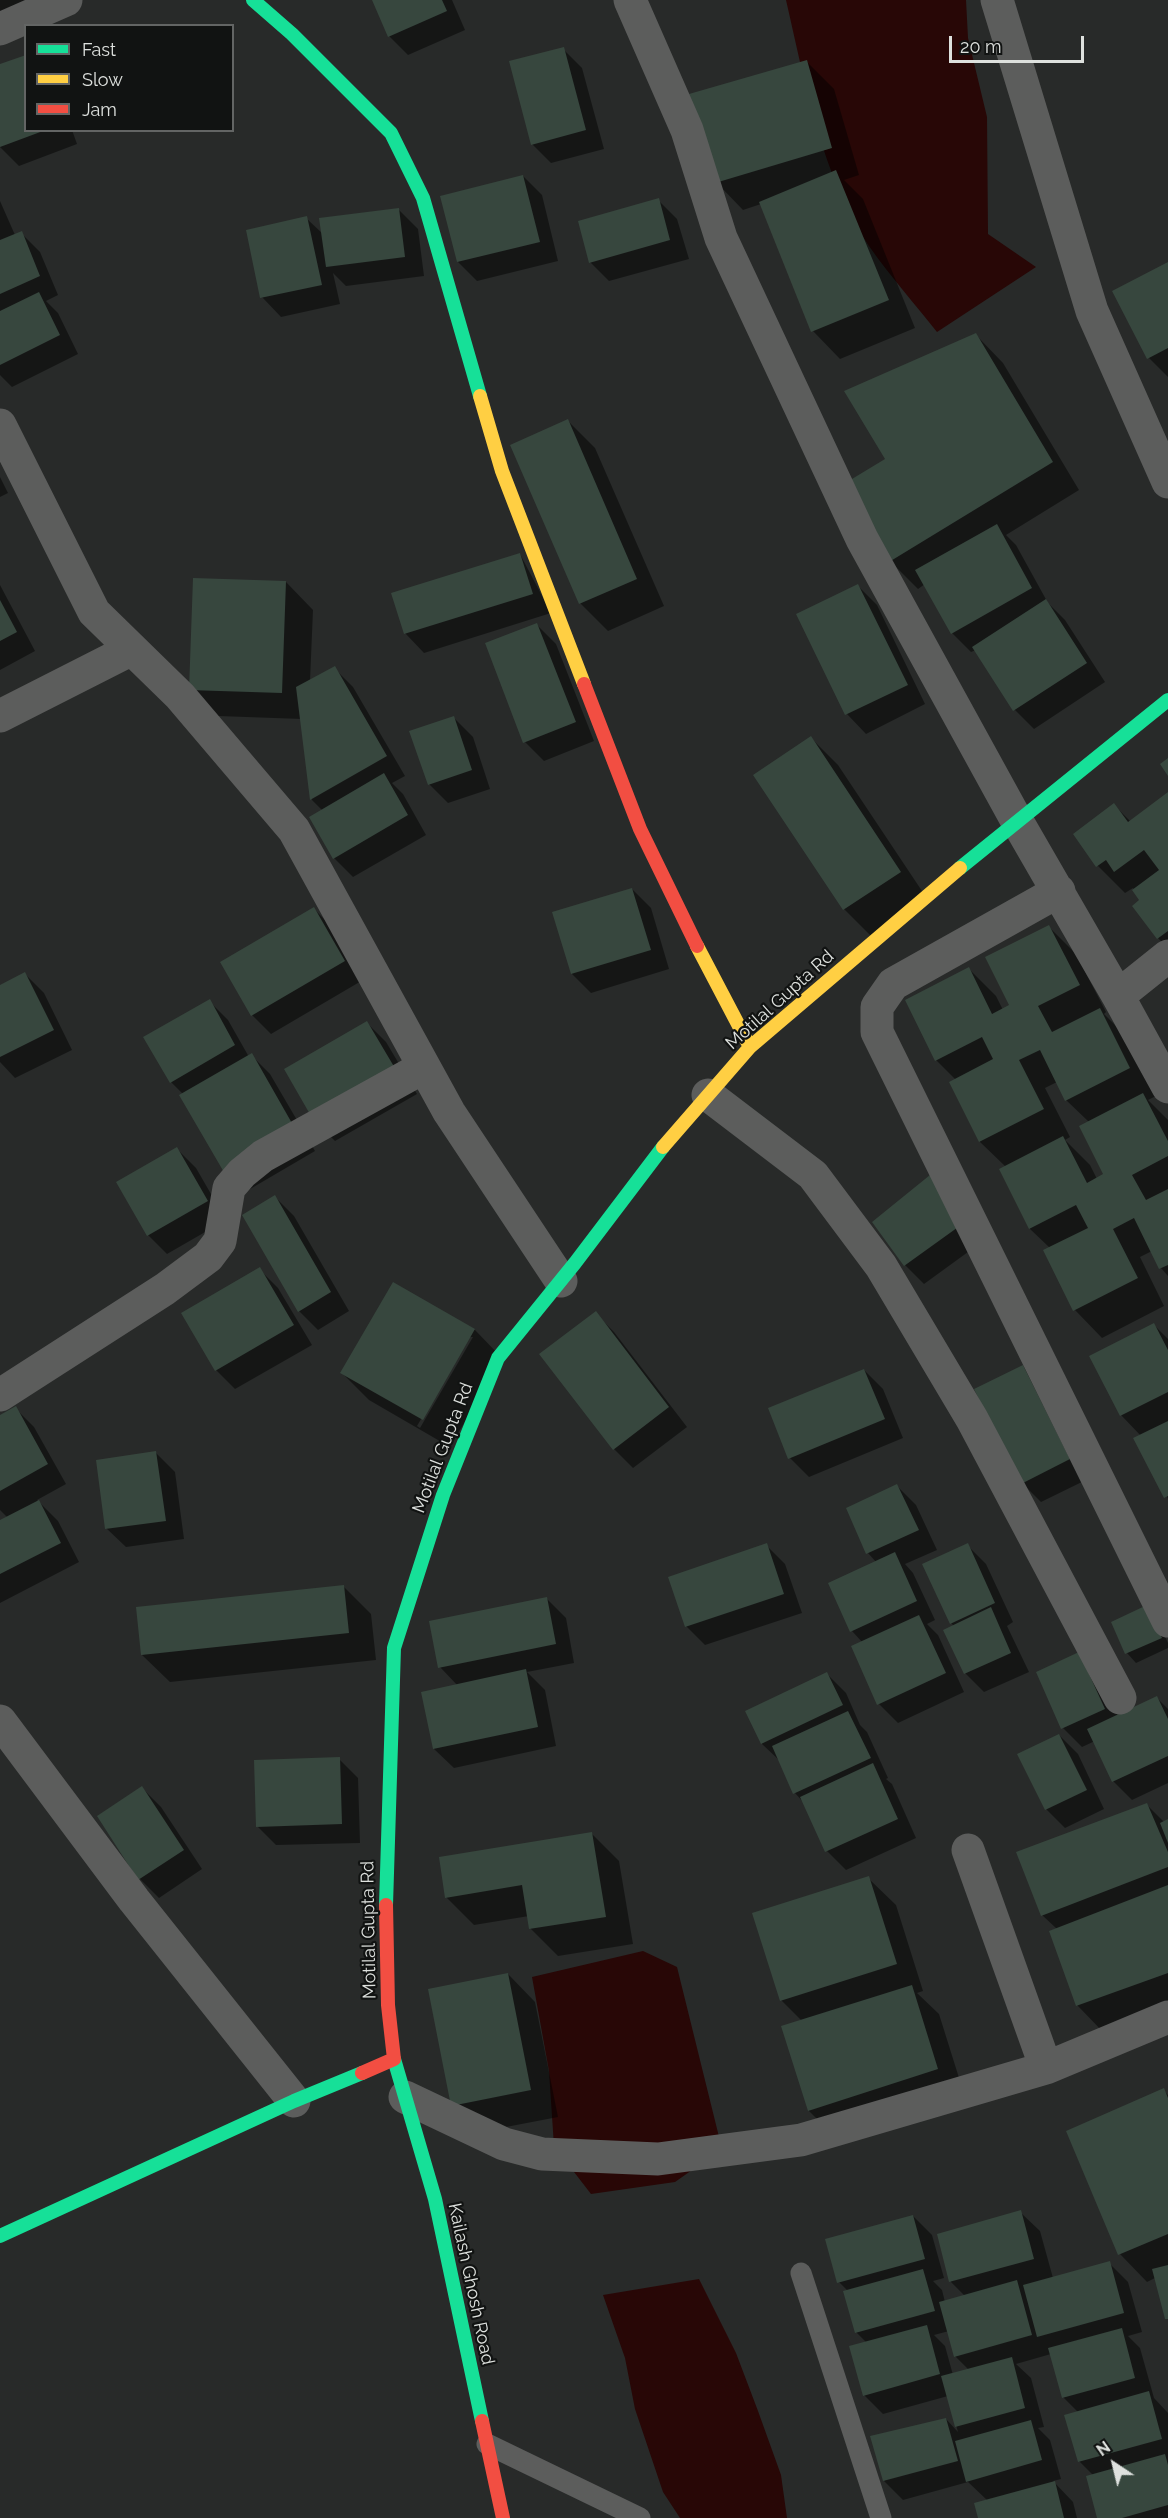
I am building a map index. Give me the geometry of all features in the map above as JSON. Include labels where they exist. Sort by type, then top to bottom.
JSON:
[{"type":"street","points":[[0,29],[66,0]]},
{"type":"street","points":[[253,0],[292,34],[391,133],[423,198],[502,471],[640,829],[677,908],[750,1047]]},
{"type":"street","points":[[630,0],[687,130],[721,238],[852,517],[1017,821],[1059,891],[1168,1087]]},
{"type":"street","points":[[997,0],[1092,311],[1168,482]]},
{"type":"street","points":[[0,425],[94,612],[180,696],[294,830],[449,1112],[561,1281]]},
{"type":"street","points":[[0,716],[132,649]]},
{"type":"street","name":"Motilal Gupta Rd","points":[[394,2059],[388,2005],[385,1900],[387,1766],[394,1648],[443,1495],[498,1358],[561,1281],[656,1155],[750,1047],[877,937],[1168,700]]},
{"type":"street","points":[[1059,891],[893,984],[877,1007],[877,1032],[1168,1621]]},
{"type":"street","points":[[1118,996],[1168,956]]},
{"type":"street","points":[[0,1395],[165,1289],[208,1257],[220,1241],[229,1188],[242,1173],[263,1156],[424,1067]]},
{"type":"street","points":[[708,1095],[813,1175],[881,1266],[972,1419],[1120,1698]]},
{"type":"street","points":[[0,1721],[134,1899],[294,2101]]},
{"type":"street","points":[[968,1850],[1046,2068]]},
{"type":"street","points":[[405,2097],[504,2144],[542,2154],[658,2159],[801,2140],[1046,2068],[1168,2017]]},
{"type":"street","points":[[0,2236],[294,2101],[394,2059]]},
{"type":"street","name":"Kailash Ghosh Road","points":[[394,2059],[435,2199],[503,2518]]},
{"type":"lane","points":[[801,2273],[881,2518]]},
{"type":"lane","points":[[487,2444],[640,2518]]},
{"type":"shaded area","points":[[786,0],[966,0],[968,38],[987,117],[988,234],[1036,267],[937,332],[869,246],[838,189],[808,95]]},
{"type":"shaded area","points":[[643,1951],[677,1967],[722,2149],[675,2182],[591,2194],[554,2146],[549,2071],[532,1977]]},
{"type":"shaded area","points":[[699,2279],[736,2353],[758,2411],[781,2475],[787,2518],[680,2518],[663,2492],[635,2409],[625,2358],[603,2295]]},
{"type":"building","points":[[372,0],[442,0],[447,11],[388,37]]},
{"type":"building","points":[[564,47],[586,130],[531,145],[509,61]]},
{"type":"building","points":[[24,56],[24,132],[40,132],[0,147],[0,64]]},
{"type":"building","points":[[807,60],[832,148],[715,183],[689,94]]},
{"type":"building","points":[[836,170],[889,300],[811,332],[759,202]]},
{"type":"building","points":[[523,175],[540,242],[457,262],[440,196]]},
{"type":"building","points":[[659,198],[670,240],[589,263],[578,221]]},
{"type":"building","points":[[399,208],[405,257],[326,267],[319,218]]},
{"type":"building","points":[[307,216],[322,285],[260,298],[246,230]]},
{"type":"building","points":[[22,231],[40,276],[0,294],[0,240]]},
{"type":"building","points":[[1168,262],[1168,348],[1147,359],[1112,291]]},
{"type":"building","points":[[39,292],[60,335],[0,365],[0,311]]},
{"type":"building","points":[[976,333],[1053,462],[889,562],[842,485],[885,459],[844,391]]},
{"type":"building","points":[[568,419],[637,579],[579,604],[510,445]]},
{"type":"building","points":[[997,524],[1032,588],[951,634],[915,570]]},
{"type":"building","points":[[520,553],[533,594],[404,634],[391,593]]},
{"type":"building","points":[[193,578],[286,581],[282,693],[189,690]]},
{"type":"building","points":[[858,584],[908,685],[845,715],[796,614]]},
{"type":"building","points":[[1046,599],[1087,663],[1013,711],[972,647]]},
{"type":"building","points":[[0,600],[17,632],[0,641]]},
{"type":"building","points":[[537,623],[576,722],[523,743],[485,643]]},
{"type":"building","points":[[335,666],[387,756],[310,800],[296,687]]},
{"type":"building","points":[[454,716],[472,770],[428,785],[409,731]]},
{"type":"building","points":[[811,736],[901,872],[843,910],[753,775]]},
{"type":"building","points":[[1168,758],[1168,776],[1160,764]]},
{"type":"building","points":[[384,773],[408,815],[333,859],[309,817]]},
{"type":"building","points":[[1168,792],[1168,931],[1157,939],[1132,906],[1139,900],[1132,890],[1159,870],[1144,850],[1114,872],[1106,860],[1096,867],[1073,834],[1114,803],[1128,822]]},
{"type":"building","points":[[632,888],[651,950],[571,974],[552,912]]},
{"type":"building","points":[[314,907],[345,961],[251,1016],[220,962]]},
{"type":"building","points":[[1049,925],[1080,985],[1038,1006],[1052,1032],[1100,1008],[1130,1068],[1065,1101],[1040,1050],[1019,1060],[1044,1109],[979,1142],[949,1082],[993,1059],[982,1037],[935,1061],[905,1000],[969,967],[992,1014],[1009,1005],[985,957]]},
{"type":"building","points":[[25,972],[54,1030],[0,1057],[0,985]]},
{"type":"building","points":[[210,999],[235,1045],[170,1083],[143,1037]]},
{"type":"building","points":[[367,1021],[399,1075],[315,1123],[284,1069]]},
{"type":"building","points":[[252,1053],[297,1132],[225,1174],[179,1095]]},
{"type":"building","points":[[1143,1093],[1168,1141],[1168,1156],[1132,1175],[1146,1200],[1168,1189],[1168,1265],[1159,1269],[1134,1218],[1113,1229],[1138,1278],[1073,1311],[1043,1250],[1088,1228],[1076,1205],[1029,1229],[999,1169],[1063,1136],[1087,1183],[1103,1174],[1079,1126]]},
{"type":"building","points":[[177,1147],[208,1201],[147,1236],[116,1182]]},
{"type":"building","points":[[930,1175],[961,1225],[904,1266],[872,1222]]},
{"type":"building","points":[[275,1195],[331,1292],[298,1312],[242,1215]]},
{"type":"building","points":[[260,1267],[294,1325],[215,1371],[181,1313]]},
{"type":"building","points":[[393,1282],[475,1329],[423,1420],[340,1373]]},
{"type":"building","points":[[596,1311],[669,1407],[613,1450],[539,1354]]},
{"type":"building","points":[[1154,1323],[1168,1350],[1168,1392],[1120,1416],[1089,1356]]},
{"type":"building","points":[[1023,1365],[1070,1459],[1021,1484],[974,1389]]},
{"type":"building","points":[[864,1369],[885,1419],[788,1459],[768,1408]]},
{"type":"building","points":[[16,1406],[48,1464],[0,1491],[0,1415]]},
{"type":"building","points":[[1168,1421],[1168,1496],[1164,1498],[1133,1438]]},
{"type":"building","points":[[156,1451],[166,1521],[105,1529],[96,1460]]},
{"type":"building","points":[[897,1484],[919,1530],[866,1554],[846,1508]]},
{"type":"building","points":[[39,1500],[61,1543],[0,1574],[0,1520]]},
{"type":"building","points":[[767,1543],[784,1594],[685,1627],[668,1577]]},
{"type":"building","points":[[968,1543],[995,1603],[950,1624],[922,1564]]},
{"type":"building","points":[[895,1552],[917,1601],[850,1632],[828,1583]]},
{"type":"building","points":[[344,1585],[349,1633],[141,1655],[136,1607]]},
{"type":"building","points":[[547,1597],[556,1644],[438,1668],[429,1621]]},
{"type":"building","points":[[1147,1605],[1162,1638],[1125,1654],[1111,1622]]},
{"type":"building","points":[[991,1607],[1011,1653],[964,1674],[943,1630]]},
{"type":"building","points":[[919,1615],[946,1673],[877,1705],[851,1646]]},
{"type":"building","points":[[1079,1652],[1105,1709],[1061,1729],[1036,1672]]},
{"type":"building","points":[[526,1669],[538,1727],[433,1749],[421,1692]]},
{"type":"building","points":[[827,1672],[843,1705],[761,1744],[745,1711]]},
{"type":"building","points":[[1157,1696],[1168,1719],[1168,1756],[1112,1782],[1087,1729]]},
{"type":"building","points":[[848,1711],[871,1758],[793,1794],[772,1746]]},
{"type":"building","points":[[1059,1734],[1087,1790],[1045,1810],[1017,1754]]},
{"type":"building","points":[[340,1757],[342,1824],[256,1827],[254,1760]]},
{"type":"building","points":[[873,1763],[898,1819],[825,1852],[800,1797]]},
{"type":"building","points":[[142,1786],[184,1850],[138,1880],[97,1816]]},
{"type":"building","points":[[1147,1803],[1168,1852],[1168,1867],[1041,1916],[1016,1852]]},
{"type":"building","points":[[1168,1819],[1168,1843],[1160,1823]]},
{"type":"building","points":[[592,1832],[606,1917],[529,1929],[522,1885],[445,1898],[439,1857]]},
{"type":"building","points":[[869,1876],[897,1964],[780,2001],[752,1913]]},
{"type":"building","points":[[1168,1885],[1168,1973],[1076,2006],[1049,1931]]},
{"type":"building","points":[[508,1973],[531,2090],[451,2106],[428,1989]]},
{"type":"building","points":[[912,1985],[938,2069],[808,2111],[781,2026]]},
{"type":"building","points":[[1164,2088],[1168,2098],[1168,2234],[1118,2255],[1066,2131]]},
{"type":"building","points":[[1021,2210],[1034,2259],[949,2282],[937,2234]]},
{"type":"building","points":[[913,2215],[925,2259],[837,2283],[825,2239]]},
{"type":"building","points":[[1110,2261],[1124,2313],[1037,2337],[1023,2285]]},
{"type":"building","points":[[1168,2265],[1168,2319],[1165,2319],[1152,2269]]},
{"type":"building","points":[[923,2269],[935,2311],[855,2333],[843,2291]]},
{"type":"building","points":[[1017,2280],[1032,2335],[954,2357],[939,2302]]},
{"type":"building","points":[[927,2325],[940,2374],[863,2396],[849,2346]]},
{"type":"building","points":[[1122,2328],[1135,2378],[1062,2398],[1048,2348]]},
{"type":"building","points":[[1012,2357],[1025,2408],[955,2427],[941,2376]]},
{"type":"building","points":[[1149,2391],[1162,2439],[1078,2462],[1064,2415]]},
{"type":"building","points":[[946,2418],[958,2461],[883,2481],[870,2436]]},
{"type":"building","points":[[1031,2420],[1042,2460],[966,2482],[955,2441]]},
{"type":"building","points":[[1165,2454],[1168,2465],[1168,2505],[1122,2518],[1097,2518],[1086,2476]]},
{"type":"building","points":[[1055,2481],[1064,2518],[978,2518],[974,2503]]},
{"type":"traffic: fast","points":[[253,0],[292,34],[391,133],[423,198],[480,396]]},
{"type":"traffic: fast","points":[[960,868],[1168,700]]},
{"type":"traffic: fast","points":[[386,1905],[394,1648],[443,1495],[498,1358],[575,1263],[663,1147]]},
{"type":"traffic: fast","points":[[394,2059],[435,2199],[482,2421]]},
{"type":"traffic: fast","points":[[0,2236],[294,2101],[362,2073]]},
{"type":"traffic: slow","points":[[480,396],[502,471],[584,684]]},
{"type":"traffic: slow","points":[[663,1147],[750,1047],[960,868]]},
{"type":"traffic: slow","points":[[697,946],[750,1047]]},
{"type":"traffic: jam","points":[[584,684],[640,829],[697,946]]},
{"type":"traffic: jam","points":[[362,2073],[394,2059],[388,2005],[386,1905]]},
{"type":"traffic: jam","points":[[482,2421],[503,2518]]}]
